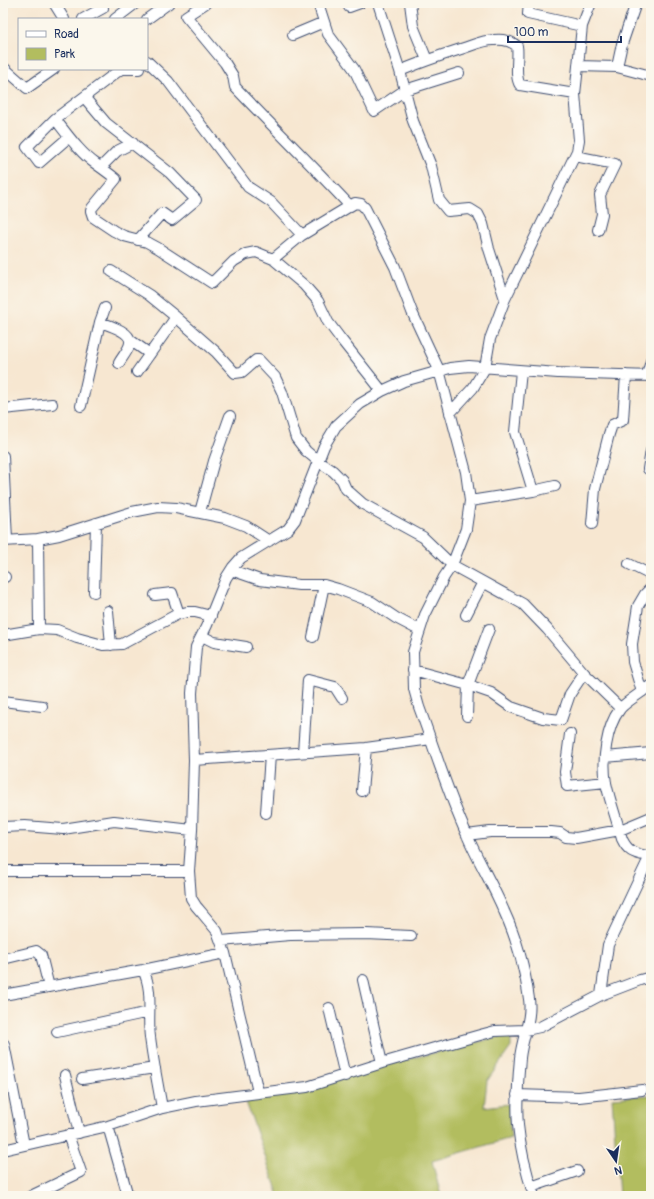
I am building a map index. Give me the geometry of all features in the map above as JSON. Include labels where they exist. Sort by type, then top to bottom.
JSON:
[{"type":"street","points":[[54,3],[63,18]]},
{"type":"street","points":[[85,18],[103,8],[100,3]]},
{"type":"street","points":[[116,18],[136,3]]},
{"type":"street","points":[[148,18],[169,3]]},
{"type":"street","points":[[206,3],[191,7],[186,16],[226,63],[233,76],[235,86],[350,206]]},
{"type":"street","points":[[318,3],[328,34],[354,69],[374,111],[405,90],[460,73]]},
{"type":"street","points":[[348,7],[360,3]]},
{"type":"street","points":[[378,3],[400,71],[413,121],[431,166],[439,200],[448,211],[470,209],[478,214],[483,224],[489,249],[505,299]]},
{"type":"street","points":[[410,3],[413,26],[427,60]]},
{"type":"street","points":[[529,3],[528,14],[582,26]]},
{"type":"street","points":[[450,412],[474,388],[485,368],[490,338],[505,299],[575,156],[579,140],[575,94],[582,26],[591,3]]},
{"type":"street","points":[[617,67],[622,44],[636,3]]},
{"type":"street","points":[[293,35],[324,22]]},
{"type":"street","points":[[400,71],[427,60],[493,40],[503,40],[514,43],[517,46],[518,82],[520,85],[575,94]]},
{"type":"street","points":[[578,66],[617,67],[651,75]]},
{"type":"street","points":[[3,67],[27,88],[53,70]]},
{"type":"street","points":[[151,69],[168,82],[248,187],[271,202],[302,235]]},
{"type":"street","points":[[69,137],[39,163],[27,147],[55,119],[120,70]]},
{"type":"street","points":[[84,98],[106,123],[170,173],[196,200],[172,220],[162,213],[138,240]]},
{"type":"street","points":[[55,119],[69,137],[96,165],[101,167],[116,179],[92,208],[91,211],[93,217],[124,236],[147,242],[158,248],[212,283],[234,261],[246,254],[256,252],[274,259],[304,285],[318,300],[328,322],[382,391]]},
{"type":"street","points":[[101,167],[117,151],[133,143]]},
{"type":"street","points":[[575,156],[615,164],[600,195],[602,214],[598,230]]},
{"type":"street","points":[[274,259],[302,235],[355,203],[361,204],[365,208],[395,267],[412,312],[439,370],[466,472],[470,501],[466,529],[452,565],[435,594],[419,630],[413,652],[414,689],[419,707],[467,835],[504,911],[521,958],[529,1000],[528,1020],[520,1056],[517,1095],[518,1127],[530,1193],[577,1171]]},
{"type":"street","points":[[111,271],[149,295],[176,317],[216,352],[235,373],[242,372],[256,360],[259,360],[275,377],[282,392],[296,438],[306,452],[333,471],[342,480],[346,488],[363,504],[423,537],[452,565],[523,604],[547,629],[584,673],[620,708]]},
{"type":"street","points":[[81,406],[100,322],[105,308]]},
{"type":"street","points":[[137,372],[176,317]]},
{"type":"street","points":[[100,322],[123,332],[130,340],[150,354]]},
{"type":"street","points":[[119,363],[130,345],[130,340]]},
{"type":"street","points":[[258,1092],[225,953],[217,931],[191,898],[189,871],[194,760],[192,693],[196,647],[211,616],[226,578],[241,558],[288,528],[295,520],[324,446],[336,426],[360,404],[382,391],[404,381],[450,368],[469,366],[558,373],[649,376],[651,362]]},
{"type":"street","points":[[522,370],[515,432],[533,491]]},
{"type":"street","points":[[592,524],[595,489],[609,434],[612,425],[623,420],[626,375]]},
{"type":"street","points":[[3,409],[52,404]]},
{"type":"street","points":[[200,512],[214,461],[230,416]]},
{"type":"street","points":[[648,469],[651,451]]},
{"type":"street","points":[[3,456],[5,541],[38,539],[59,535],[132,512],[158,508],[176,508],[225,518],[246,526],[269,541]]},
{"type":"street","points":[[470,501],[555,486]]},
{"type":"street","points":[[94,592],[96,523]]},
{"type":"street","points":[[38,539],[39,629]]},
{"type":"street","points":[[629,564],[649,574],[651,577]]},
{"type":"street","points":[[231,570],[260,580],[299,585],[324,585],[350,593],[372,602],[396,618],[419,630]]},
{"type":"street","points":[[466,615],[483,582]]},
{"type":"street","points":[[313,637],[324,585]]},
{"type":"street","points":[[642,692],[633,662],[632,644],[638,606],[645,594],[651,588]]},
{"type":"street","points":[[155,595],[172,593],[179,614]]},
{"type":"street","points":[[108,611],[111,645]]},
{"type":"street","points":[[3,634],[39,629],[57,630],[77,638],[103,645],[111,645],[122,644],[179,614],[195,612],[211,616]]},
{"type":"street","points":[[466,716],[468,685],[489,629]]},
{"type":"street","points":[[202,636],[214,642],[246,647]]},
{"type":"street","points":[[413,670],[491,693],[510,707],[543,718],[561,720],[570,694],[584,673]]},
{"type":"street","points":[[303,752],[308,680],[335,687],[342,698]]},
{"type":"street","points":[[601,995],[608,945],[650,856],[632,852],[626,847],[606,782],[606,747],[611,727],[620,708],[651,685]]},
{"type":"street","points":[[3,701],[42,706]]},
{"type":"street","points":[[570,734],[565,772],[567,786],[606,782]]},
{"type":"street","points":[[194,760],[366,748],[431,739]]},
{"type":"street","points":[[362,791],[366,748]]},
{"type":"street","points":[[605,757],[651,753]]},
{"type":"street","points":[[266,813],[270,755]]},
{"type":"street","points":[[467,835],[490,832],[551,832],[560,833],[570,838],[576,838],[620,830],[651,817]]},
{"type":"street","points":[[3,827],[25,826],[63,829],[114,820],[192,830]]},
{"type":"street","points":[[3,872],[189,871]]},
{"type":"street","points":[[221,941],[290,935],[366,934],[411,936]]},
{"type":"street","points":[[3,958],[36,951],[39,952],[49,987]]},
{"type":"street","points":[[3,995],[143,970],[225,953]]},
{"type":"street","points":[[143,970],[147,979],[150,993],[150,1037],[162,1108]]},
{"type":"street","points":[[3,1150],[108,1126],[162,1108],[196,1101],[258,1092],[307,1088],[382,1063],[495,1032],[526,1030],[540,1027],[601,995],[640,980],[651,978]]},
{"type":"street","points":[[364,980],[382,1063]]},
{"type":"street","points":[[329,1008],[345,1076]]},
{"type":"street","points":[[57,1032],[149,1012]]},
{"type":"street","points":[[4,1044],[24,1145]]},
{"type":"street","points":[[82,1079],[155,1068]]},
{"type":"street","points":[[65,1075],[79,1133]]},
{"type":"street","points":[[517,1095],[579,1097],[642,1090]]},
{"type":"street","points":[[108,1126],[128,1196]]},
{"type":"street","points":[[31,1196],[81,1172],[68,1135]]},
{"type":"green space","points":[[511,1034],[511,1047],[487,1081],[484,1107],[508,1104],[511,1138],[432,1161],[441,1196],[279,1196],[245,1099]]},
{"type":"green space","points":[[651,1095],[651,1196],[619,1196],[612,1098]]}]
